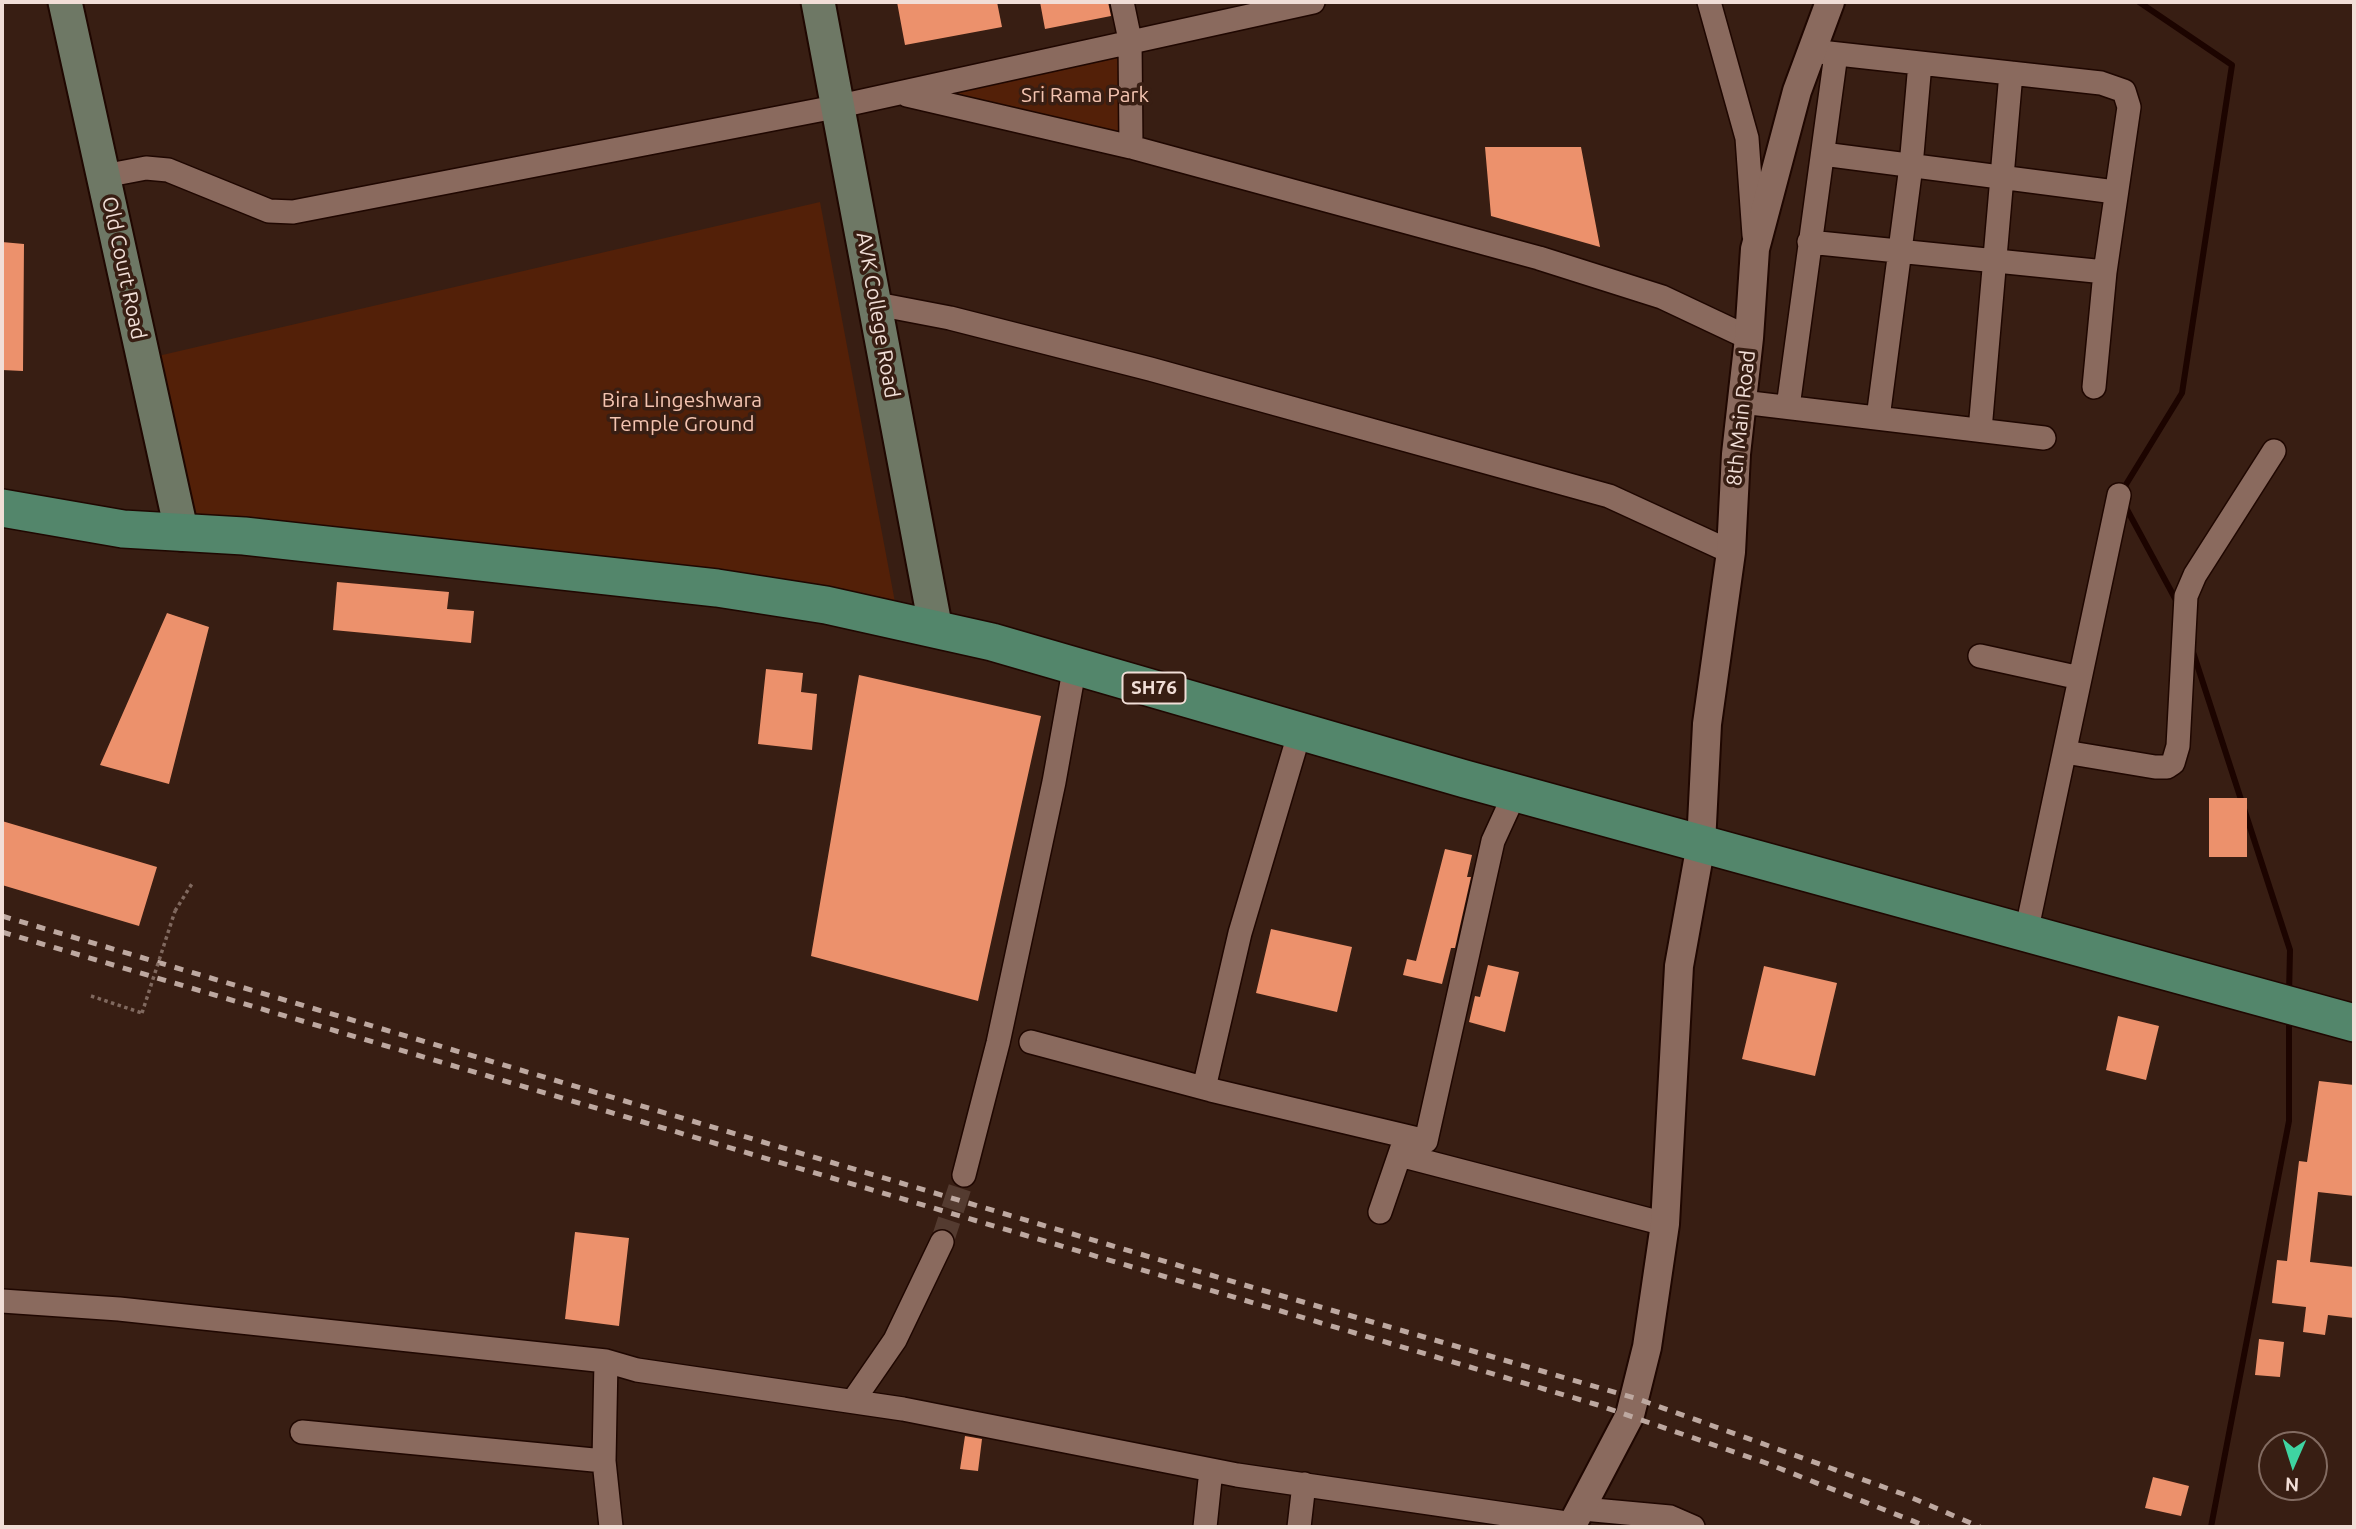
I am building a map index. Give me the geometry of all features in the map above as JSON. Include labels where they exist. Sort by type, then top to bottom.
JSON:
[{"type":"main road","name":"Old Court Road","points":[[65,2],[182,534]]},
{"type":"main road","name":"AVK College Road","points":[[818,2],[877,304],[936,629]]},
{"type":"main road","name":"SH76","points":[[2,508],[123,529],[258,538],[717,588],[826,605],[936,629],[1075,666],[1515,793],[2354,1023]]},
{"type":"street","points":[[1122,2],[1130,40],[1131,147]]},
{"type":"street","points":[[104,176],[146,168],[168,170],[269,211],[293,212],[839,106],[1130,40],[1313,2]]},
{"type":"street","points":[[1709,2],[1747,138],[1755,249]]},
{"type":"street","name":"8th Main Road","points":[[1576,1520],[1630,1415],[1647,1347],[1665,1224],[1679,965],[1701,844],[1707,724],[1731,552],[1755,249],[1797,91],[1824,53],[1830,2]]},
{"type":"street","points":[[1788,407],[1823,154],[1824,53],[2101,83],[2124,91],[2129,107],[2115,192],[2094,387]]},
{"type":"street","points":[[1878,418],[1898,251],[1912,166],[1920,63]]},
{"type":"street","points":[[1980,430],[2011,73]]},
{"type":"street","points":[[898,93],[1131,147],[1539,258],[1662,298],[1749,338]]},
{"type":"street","points":[[1823,154],[2115,192]]},
{"type":"street","points":[[1809,242],[2105,272]]},
{"type":"street","points":[[877,304],[950,318],[1136,365],[1609,496],[1731,552]]},
{"type":"street","points":[[1742,402],[2043,438]]},
{"type":"street","points":[[2065,752],[2155,767],[2167,767],[2173,763],[2178,746],[2186,596],[2204,561],[2274,451]]},
{"type":"street","points":[[2026,933],[2119,495]]},
{"type":"street","points":[[1980,656],[2080,678]]},
{"type":"street","points":[[964,1175],[998,1043],[1054,782],[1075,666]]},
{"type":"street","points":[[1204,1088],[1240,933],[1300,731]]},
{"type":"street","points":[[1403,1146],[1426,1141],[1493,841],[1515,793]]},
{"type":"street","points":[[1031,1042],[1204,1088],[1665,1224]]},
{"type":"street","points":[[1380,1212],[1403,1146]]},
{"type":"street","points":[[853,1401],[895,1340],[942,1242]]},
{"type":"street","points":[[2,1301],[119,1309],[606,1361],[637,1370],[853,1401],[1211,1470],[1304,1485],[1576,1520],[1670,1517],[1693,1527]]},
{"type":"street","points":[[606,1361],[604,1461],[611,1527]]},
{"type":"street","points":[[302,1432],[604,1461]]},
{"type":"street","points":[[1205,1527],[1211,1470]]},
{"type":"street","points":[[1299,1527],[1304,1485]]},
{"type":"path","points":[[91,996],[142,1013],[175,911],[192,882]]},
{"type":"green space","name":"Sri Rama Park","points":[[1121,49],[1125,142],[923,94]]},
{"type":"green space","name":"Bira Lingeshwara Temple Ground","points":[[820,202],[897,613],[193,527],[158,356]]},
{"type":"building","points":[[897,2],[997,2],[1002,27],[905,45]]},
{"type":"building","points":[[1040,2],[1108,2],[1111,16],[1045,29]]},
{"type":"building","points":[[1485,147],[1581,147],[1600,247],[1491,216]]},
{"type":"building","points":[[2,242],[24,244],[23,371],[2,370]]},
{"type":"building","points":[[337,582],[449,592],[447,609],[474,611],[471,643],[333,630]]},
{"type":"building","points":[[167,613],[209,627],[169,784],[100,765]]},
{"type":"building","points":[[766,669],[803,673],[801,692],[817,694],[812,750],[758,744]]},
{"type":"building","points":[[859,675],[1041,716],[978,1001],[811,956]]},
{"type":"building","points":[[2209,798],[2247,798],[2247,857],[2209,857]]},
{"type":"building","points":[[2,821],[157,867],[139,926],[2,885]]},
{"type":"building","points":[[1445,849],[1472,855],[1467,877],[1471,877],[1455,948],[1451,948],[1442,984],[1403,975],[1407,959],[1416,961]]},
{"type":"building","points":[[1271,929],[1352,947],[1337,1012],[1256,993]]},
{"type":"building","points":[[1488,965],[1519,972],[1505,1032],[1469,1022],[1475,996],[1480,997]]},
{"type":"building","points":[[1764,966],[1837,983],[1815,1076],[1742,1059]]},
{"type":"building","points":[[2118,1016],[2159,1026],[2146,1080],[2106,1070]]},
{"type":"building","points":[[2319,1081],[2354,1085],[2354,1196],[2318,1192],[2310,1262],[2354,1267],[2354,1318],[2328,1315],[2325,1335],[2303,1332],[2306,1307],[2272,1303],[2277,1260],[2287,1261],[2299,1161],[2307,1162]]},
{"type":"building","points":[[575,1232],[629,1238],[619,1326],[565,1319]]},
{"type":"building","points":[[2259,1339],[2284,1342],[2280,1377],[2255,1375]]},
{"type":"building","points":[[965,1436],[982,1439],[978,1471],[960,1469]]},
{"type":"building","points":[[2153,1477],[2189,1486],[2181,1516],[2145,1508]]},
{"type":"waterway","points":[[2122,491],[2182,393],[2232,65],[2139,2]]},
{"type":"waterway","points":[[2124,504],[2177,602]]},
{"type":"waterway","points":[[2192,649],[2290,950],[2289,994]]},
{"type":"waterway","points":[[2211,1527],[2289,1121],[2289,1019]]},
{"type":"tunnel","points":[[942,1242],[964,1175]]},
{"type":"railway","points":[[2,916],[1241,1284],[1635,1398],[1903,1494],[1980,1527]]},
{"type":"railway","points":[[2,932],[1598,1405],[1766,1463],[1928,1527]]}]
